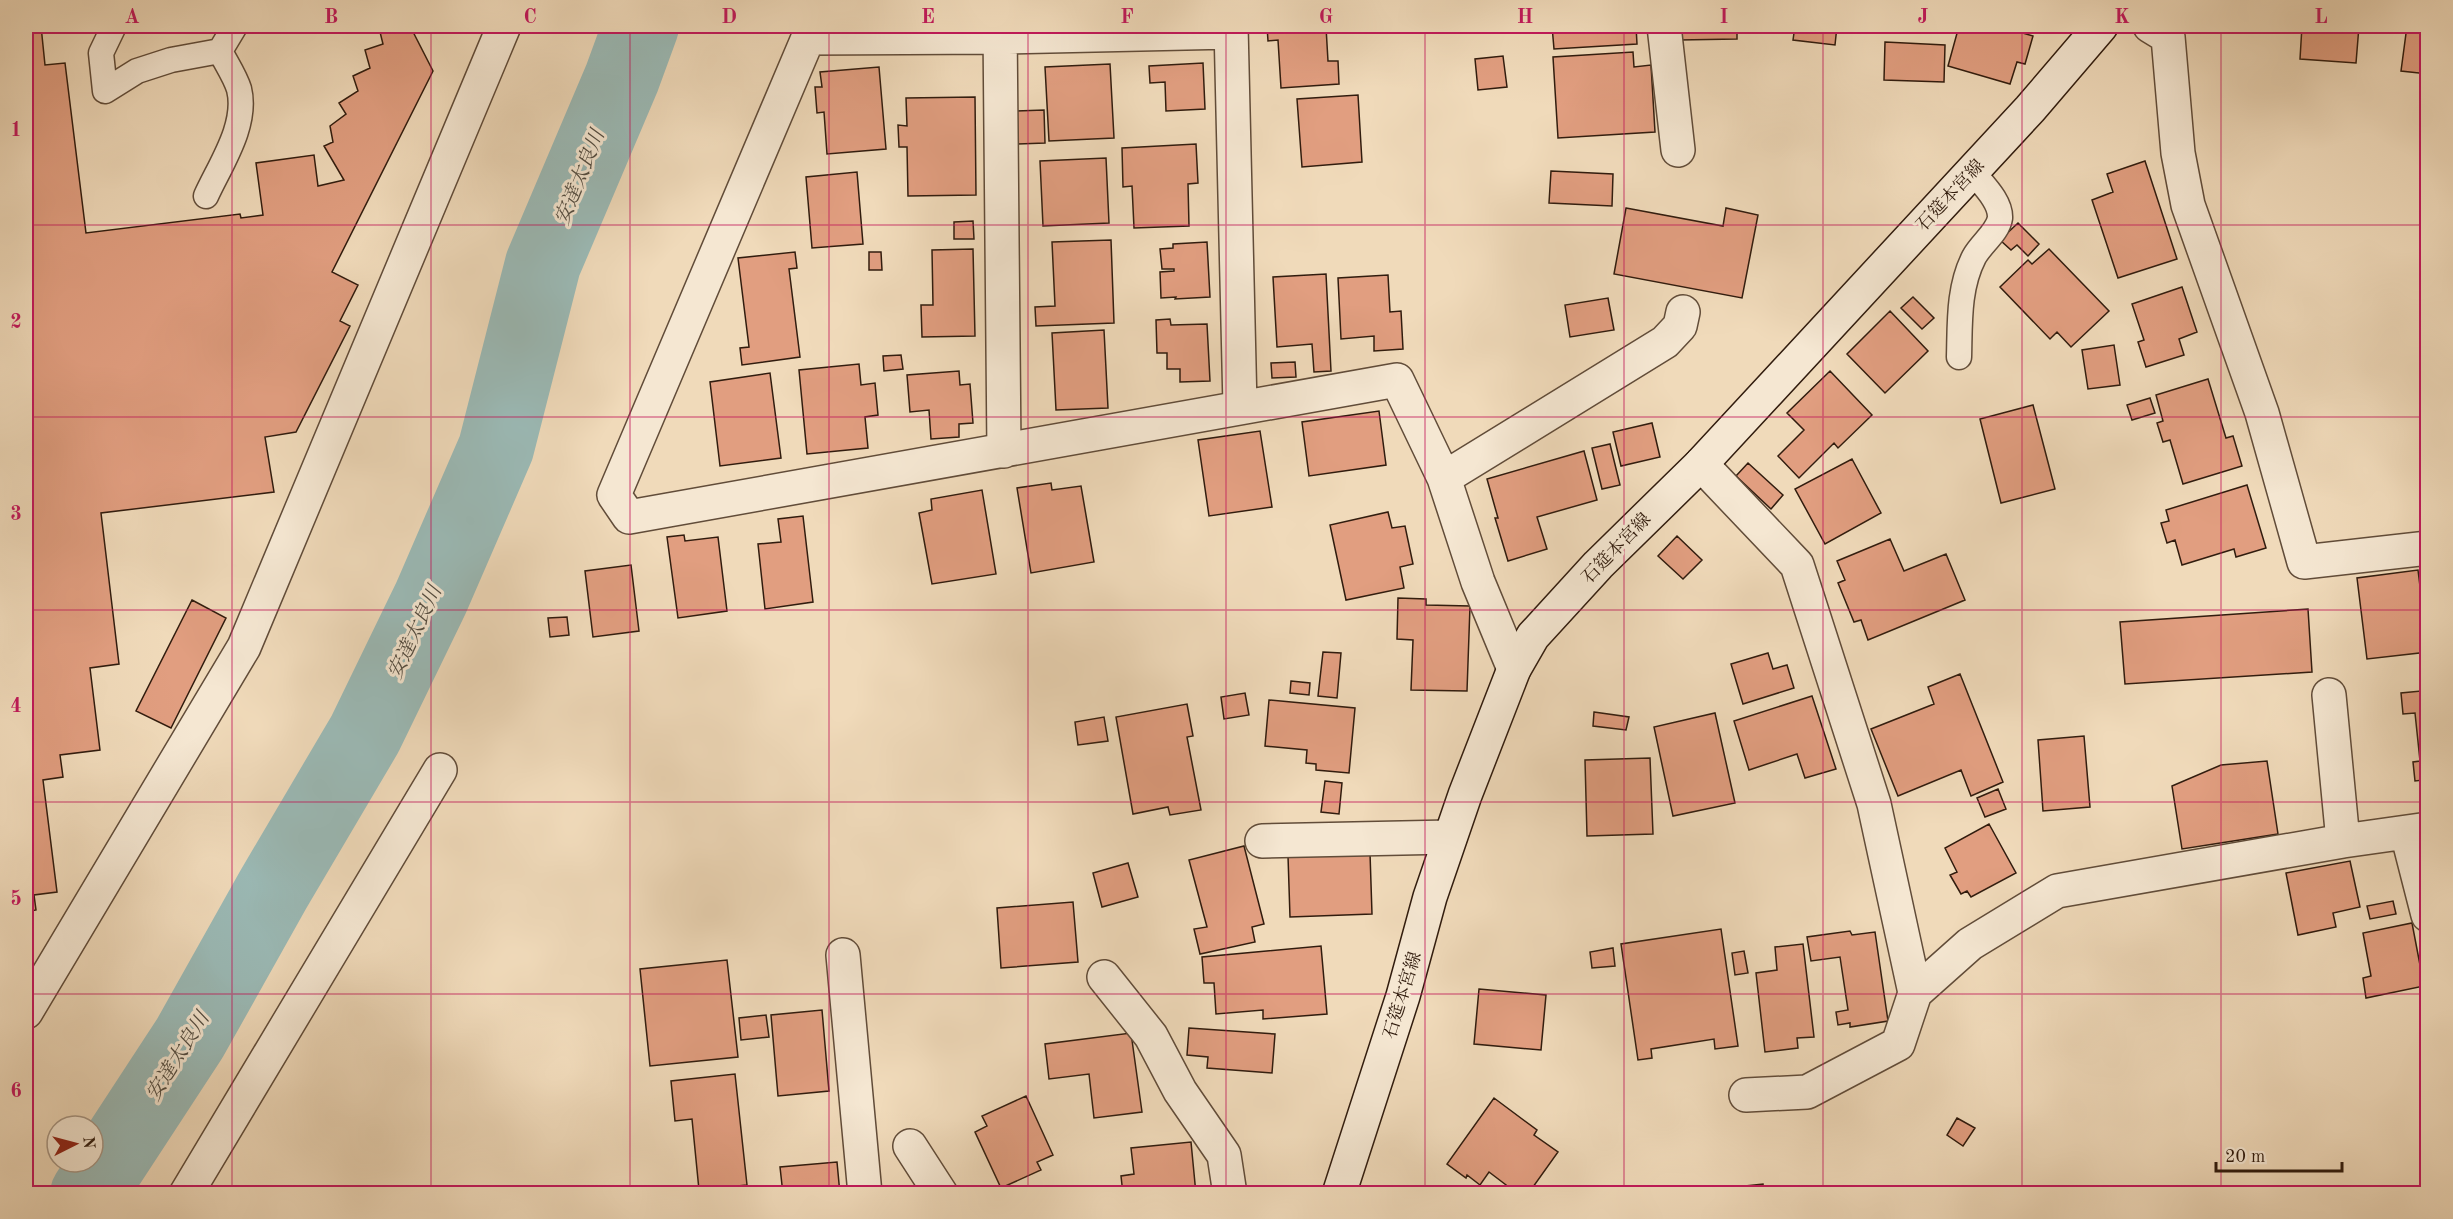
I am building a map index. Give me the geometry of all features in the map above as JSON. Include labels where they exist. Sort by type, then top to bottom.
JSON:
[{"type":"street","points":[[26,1012],[244,646],[504,26]]},
{"type":"street","points":[[1664,26],[1678,150]]},
{"type":"street","name":"石筵本宮線","points":[[1339,1194],[1403,996],[1430,897],[1450,837],[1514,669],[1533,636],[1598,566],[1701,464],[2030,109],[2101,26]]},
{"type":"street","points":[[2150,26],[2168,37],[2178,153],[2188,205],[2262,412],[2304,562],[2427,548]]},
{"type":"street","points":[[1240,407],[1231,29],[1000,31],[808,38],[614,495],[629,517],[1397,380],[1443,478],[1478,582],[1514,669]]},
{"type":"street","points":[[1000,31],[1004,451]]},
{"type":"street","points":[[1443,478],[1665,342],[1680,326],[1683,312]]},
{"type":"street","points":[[1701,464],[1797,565],[1874,804],[1916,993]]},
{"type":"street","points":[[2329,695],[2343,841]]},
{"type":"street","points":[[186,1194],[440,770]]},
{"type":"street","points":[[1746,1095],[1808,1092],[1898,1044],[1916,993],[1970,944],[2057,891],[2343,841],[2417,831],[2427,915]]},
{"type":"street","points":[[1262,841],[1450,837]]},
{"type":"street","points":[[843,955],[865,1194]]},
{"type":"street","points":[[1104,976],[1150,1036],[1179,1091],[1224,1155],[1230,1194]]},
{"type":"street","points":[[910,1146],[941,1194]]},
{"type":"lane","points":[[114,26],[102,53],[105,92],[137,71],[171,60],[220,51],[235,26]]},
{"type":"lane","points":[[206,196],[234,135],[241,112],[238,89],[220,51]]},
{"type":"lane","points":[[1959,357],[1964,284],[1974,256],[1995,230],[2000,220],[1998,205],[1972,171]]},
{"type":"building","points":[[26,26],[41,26],[45,65],[65,63],[86,233],[240,214],[241,218],[263,215],[256,163],[314,155],[318,186],[344,180],[324,146],[333,142],[330,126],[346,114],[339,103],[358,91],[353,76],[370,68],[365,50],[383,44],[379,28],[410,26],[433,71],[332,272],[358,285],[340,321],[350,326],[296,432],[265,437],[274,492],[101,513],[119,664],[90,668],[100,750],[60,755],[63,777],[43,780],[57,892],[34,895],[36,910],[26,912]]},
{"type":"building","points":[[1267,26],[1326,27],[1328,61],[1338,61],[1339,84],[1281,88],[1278,40],[1268,41]]},
{"type":"building","points":[[1552,26],[1636,26],[1637,44],[1554,49]]},
{"type":"building","points":[[1678,26],[1737,26],[1737,39],[1679,40]]},
{"type":"building","points":[[1795,26],[1837,26],[1835,45],[1793,40]]},
{"type":"building","points":[[1959,26],[1999,26],[2033,36],[2025,64],[2017,62],[2010,84],[1948,66]]},
{"type":"building","points":[[2302,26],[2359,26],[2356,63],[2300,59]]},
{"type":"building","points":[[2407,26],[2428,26],[2428,74],[2401,71]]},
{"type":"building","points":[[1885,42],[1945,45],[1944,82],[1884,80]]},
{"type":"building","points":[[1633,52],[1634,67],[1651,65],[1655,132],[1558,138],[1553,57]]},
{"type":"building","points":[[1503,56],[1507,87],[1478,90],[1475,59]]},
{"type":"building","points":[[1203,63],[1205,109],[1166,111],[1165,82],[1150,83],[1149,66]]},
{"type":"building","points":[[1110,64],[1114,138],[1049,141],[1045,67]]},
{"type":"building","points":[[879,67],[886,149],[827,154],[824,112],[817,113],[815,87],[822,87],[820,72]]},
{"type":"building","points":[[1358,95],[1362,162],[1302,167],[1297,99]]},
{"type":"building","points":[[975,97],[976,195],[908,196],[907,147],[899,147],[898,125],[907,126],[906,98]]},
{"type":"building","points":[[1044,110],[1045,143],[1018,144],[1016,111]]},
{"type":"building","points":[[1196,144],[1198,183],[1188,184],[1189,226],[1134,228],[1132,186],[1123,187],[1122,148]]},
{"type":"building","points":[[1106,158],[1109,223],[1043,226],[1040,161]]},
{"type":"building","points":[[2145,161],[2177,259],[2118,278],[2092,200],[2113,192],[2107,174]]},
{"type":"building","points":[[1551,171],[1613,174],[1612,206],[1549,203]]},
{"type":"building","points":[[857,172],[863,244],[812,248],[806,177]]},
{"type":"building","points":[[1626,208],[1723,226],[1726,208],[1758,215],[1742,298],[1614,274]]},
{"type":"building","points":[[973,221],[974,239],[954,239],[954,222]]},
{"type":"building","points":[[2018,223],[2039,244],[2028,256],[2017,245],[2011,250],[2000,240]]},
{"type":"building","points":[[1111,240],[1114,323],[1036,326],[1035,307],[1055,306],[1052,242]]},
{"type":"building","points":[[1207,242],[1210,297],[1161,298],[1160,272],[1174,271],[1174,269],[1162,269],[1160,249],[1173,248],[1173,244]]},
{"type":"building","points":[[973,249],[975,336],[922,337],[921,305],[933,305],[932,250]]},
{"type":"building","points":[[2049,249],[2109,311],[2071,347],[2057,332],[2050,339],[2000,287],[2028,260],[2032,264]]},
{"type":"building","points":[[795,252],[797,268],[789,269],[800,357],[742,365],[740,348],[749,347],[738,258]]},
{"type":"building","points":[[869,252],[881,252],[882,270],[869,270]]},
{"type":"building","points":[[1326,274],[1331,371],[1314,372],[1312,344],[1277,347],[1273,277]]},
{"type":"building","points":[[1388,275],[1390,312],[1401,311],[1403,349],[1374,351],[1374,336],[1341,339],[1338,278]]},
{"type":"building","points":[[2182,287],[2197,332],[2179,339],[2184,355],[2146,367],[2138,342],[2144,340],[2132,304]]},
{"type":"building","points":[[1913,297],[1934,318],[1922,329],[1901,308]]},
{"type":"building","points":[[1608,298],[1614,330],[1570,337],[1565,305]]},
{"type":"building","points":[[1890,311],[1928,351],[1885,393],[1847,354]]},
{"type":"building","points":[[1170,319],[1171,325],[1207,324],[1210,381],[1180,382],[1180,369],[1167,369],[1167,353],[1157,353],[1156,320]]},
{"type":"building","points":[[1104,330],[1108,408],[1056,410],[1052,333]]},
{"type":"building","points":[[2114,345],[2120,385],[2088,389],[2082,350]]},
{"type":"building","points":[[901,355],[903,369],[884,371],[883,356]]},
{"type":"building","points":[[1295,362],[1296,377],[1272,378],[1271,363]]},
{"type":"building","points":[[859,364],[861,385],[875,383],[878,415],[865,417],[868,448],[807,454],[799,370]]},
{"type":"building","points":[[959,371],[960,385],[970,384],[973,423],[959,424],[959,437],[931,439],[929,410],[910,412],[907,375]]},
{"type":"building","points":[[1830,371],[1872,415],[1838,448],[1834,443],[1799,478],[1778,456],[1804,430],[1787,413]]},
{"type":"building","points":[[770,373],[781,458],[720,466],[710,382]]},
{"type":"building","points":[[2208,379],[2226,438],[2233,436],[2242,466],[2183,484],[2170,440],[2163,442],[2157,423],[2163,421],[2156,395]]},
{"type":"building","points":[[2150,398],[2155,413],[2132,420],[2127,405]]},
{"type":"building","points":[[2033,405],[2055,489],[2001,503],[1980,419]]},
{"type":"building","points":[[1379,411],[1386,465],[1309,476],[1302,422]]},
{"type":"building","points":[[1652,423],[1660,457],[1621,466],[1613,432]]},
{"type":"building","points":[[1260,431],[1272,507],[1209,516],[1198,440]]},
{"type":"building","points":[[1610,444],[1620,485],[1602,489],[1592,448]]},
{"type":"building","points":[[1584,451],[1597,500],[1537,517],[1547,549],[1508,561],[1495,518],[1498,518],[1487,479]]},
{"type":"building","points":[[1852,459],[1881,513],[1825,544],[1795,489]]},
{"type":"building","points":[[1748,463],[1783,495],[1771,509],[1736,476]]},
{"type":"building","points":[[1051,483],[1052,490],[1081,486],[1094,562],[1031,573],[1017,488]]},
{"type":"building","points":[[2247,485],[2266,548],[2236,557],[2234,549],[2182,565],[2175,540],[2167,543],[2161,523],[2169,521],[2166,510]]},
{"type":"building","points":[[982,490],[996,574],[932,584],[919,513],[932,510],[931,499]]},
{"type":"building","points":[[1388,512],[1392,528],[1405,526],[1413,564],[1400,567],[1404,588],[1346,600],[1330,525]]},
{"type":"building","points":[[803,516],[813,602],[765,609],[758,544],[781,542],[778,519]]},
{"type":"building","points":[[684,535],[685,541],[718,537],[727,611],[678,618],[667,537]]},
{"type":"building","points":[[1677,536],[1702,560],[1683,579],[1658,556]]},
{"type":"building","points":[[1890,539],[1904,571],[1946,554],[1965,600],[1868,640],[1861,620],[1854,622],[1838,583],[1845,580],[1837,561]]},
{"type":"building","points":[[631,565],[639,631],[593,637],[585,571]]},
{"type":"building","points":[[2418,570],[2428,652],[2367,659],[2357,578]]},
{"type":"building","points":[[1398,598],[1426,599],[1426,605],[1470,606],[1467,691],[1411,690],[1413,640],[1397,639]]},
{"type":"building","points":[[192,600],[226,618],[171,728],[136,711]]},
{"type":"building","points":[[2308,609],[2312,672],[2125,684],[2120,622]]},
{"type":"building","points":[[567,617],[569,635],[550,637],[548,618]]},
{"type":"building","points":[[1323,652],[1341,653],[1337,698],[1318,696]]},
{"type":"building","points":[[1768,653],[1773,669],[1787,665],[1794,688],[1743,704],[1731,664]]},
{"type":"building","points":[[1960,674],[2003,782],[1971,796],[1961,770],[1898,796],[1871,729],[1934,704],[1928,687]]},
{"type":"building","points":[[1291,681],[1310,683],[1309,695],[1290,693]]},
{"type":"building","points":[[2421,691],[2422,701],[2428,700],[2426,804],[2423,780],[2415,781],[2413,762],[2420,761],[2415,713],[2403,714],[2401,693]]},
{"type":"building","points":[[1245,693],[1249,715],[1224,719],[1221,697]]},
{"type":"building","points":[[1812,696],[1836,769],[1805,778],[1797,754],[1749,770],[1734,721]]},
{"type":"building","points":[[1269,700],[1355,708],[1349,773],[1316,770],[1316,764],[1306,763],[1307,750],[1265,746]]},
{"type":"building","points":[[1187,704],[1193,736],[1187,737],[1201,810],[1170,815],[1168,807],[1133,814],[1116,717]]},
{"type":"building","points":[[1594,712],[1629,717],[1626,730],[1593,726]]},
{"type":"building","points":[[1715,713],[1735,803],[1673,816],[1654,727]]},
{"type":"building","points":[[1104,717],[1108,741],[1078,745],[1075,722]]},
{"type":"building","points":[[2084,736],[2090,807],[2043,811],[2038,740]]},
{"type":"building","points":[[1650,758],[1653,834],[1587,836],[1585,760]]},
{"type":"building","points":[[2267,761],[2278,834],[2182,849],[2172,786],[2221,765]]},
{"type":"building","points":[[1325,781],[1342,783],[1339,814],[1321,812]]},
{"type":"building","points":[[1998,789],[2006,809],[1985,817],[1977,798]]},
{"type":"building","points":[[1989,824],[2016,873],[1971,897],[1967,891],[1961,894],[1950,875],[1957,872],[1945,848]]},
{"type":"building","points":[[1244,846],[1264,924],[1252,927],[1255,942],[1200,954],[1194,929],[1207,927],[1189,860]]},
{"type":"building","points":[[1370,853],[1372,914],[1290,917],[1288,856]]},
{"type":"building","points":[[2350,861],[2360,907],[2333,913],[2336,927],[2298,935],[2286,873]]},
{"type":"building","points":[[1128,863],[1138,897],[1102,907],[1093,873]]},
{"type":"building","points":[[2393,901],[2396,914],[2370,919],[2367,906]]},
{"type":"building","points":[[1073,902],[1078,962],[1001,968],[997,908]]},
{"type":"building","points":[[2412,923],[2424,986],[2366,998],[2363,978],[2371,976],[2363,933]]},
{"type":"building","points":[[1721,929],[1738,1046],[1715,1049],[1714,1039],[1651,1049],[1652,1058],[1638,1060],[1621,944]]},
{"type":"building","points":[[1850,931],[1852,935],[1875,932],[1888,1021],[1850,1027],[1850,1023],[1838,1025],[1836,1012],[1848,1010],[1840,957],[1811,961],[1807,937]]},
{"type":"building","points":[[1803,944],[1814,1037],[1797,1038],[1798,1048],[1765,1052],[1756,973],[1777,970],[1775,947]]},
{"type":"building","points":[[1321,946],[1327,1014],[1263,1019],[1263,1010],[1216,1014],[1214,983],[1204,983],[1202,957]]},
{"type":"building","points":[[1613,948],[1615,966],[1592,968],[1590,952]]},
{"type":"building","points":[[1744,951],[1748,973],[1735,975],[1732,953]]},
{"type":"building","points":[[727,960],[738,1057],[650,1066],[640,969]]},
{"type":"building","points":[[1479,989],[1546,995],[1541,1050],[1474,1044]]},
{"type":"building","points":[[822,1010],[829,1091],[778,1096],[771,1015]]},
{"type":"building","points":[[766,1015],[769,1037],[741,1040],[739,1018]]},
{"type":"building","points":[[1189,1028],[1275,1034],[1272,1073],[1207,1068],[1208,1057],[1187,1055]]},
{"type":"building","points":[[1131,1033],[1142,1112],[1094,1118],[1089,1074],[1049,1079],[1045,1044]]},
{"type":"building","points":[[735,1074],[747,1185],[699,1190],[692,1119],[675,1121],[671,1081]]},
{"type":"building","points":[[1026,1096],[1053,1155],[1037,1162],[1041,1170],[1001,1188],[975,1132],[987,1126],[982,1116]]},
{"type":"building","points":[[1494,1098],[1537,1130],[1534,1135],[1558,1152],[1528,1194],[1518,1194],[1489,1172],[1480,1185],[1447,1164]]},
{"type":"building","points":[[1957,1118],[1975,1128],[1963,1146],[1947,1135]]},
{"type":"building","points":[[1191,1142],[1196,1194],[1123,1194],[1121,1176],[1134,1174],[1131,1148]]},
{"type":"building","points":[[837,1162],[840,1194],[783,1194],[780,1167]]},
{"type":"building","points":[[1763,1184],[1764,1194],[1737,1194],[1736,1187]]},
{"type":"waterway","name":"安達太良川","points":[[88,1194],[190,1038],[273,890],[365,734],[431,598],[496,448],[543,264],[622,78],[641,26]]}]
